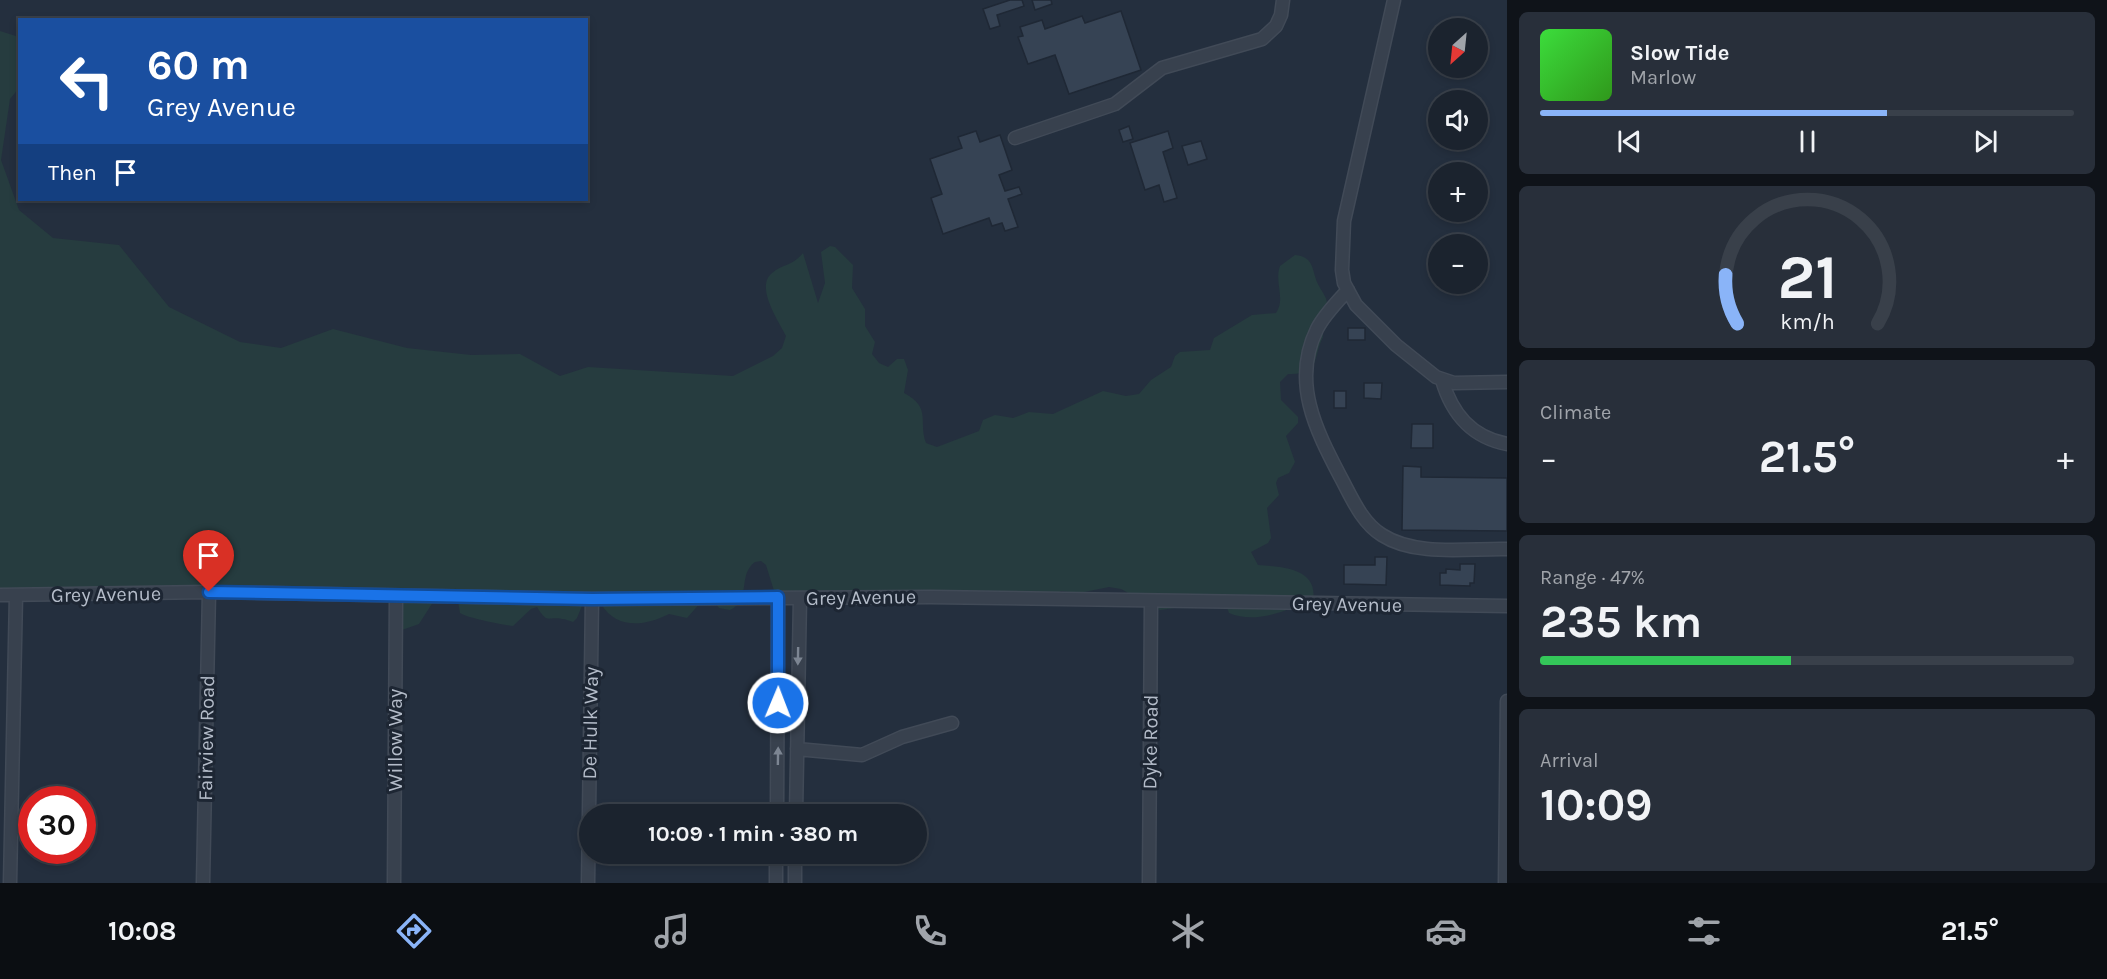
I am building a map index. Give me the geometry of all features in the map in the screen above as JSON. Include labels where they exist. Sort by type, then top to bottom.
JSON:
[{"type":"street","points":[[1015,138],[1115,104],[1162,68],[1262,39],[1276,26],[1281,15],[1283,0]]},
{"type":"street","points":[[1394,0],[1344,221],[1342,270],[1348,290],[1356,305],[1396,345],[1442,380],[1454,383],[1507,382]]},
{"type":"street","points":[[1348,290],[1317,329],[1308,355],[1306,380],[1315,428],[1355,504],[1380,534],[1399,543],[1418,548],[1507,549]]},
{"type":"street","points":[[1442,380],[1448,400],[1461,419],[1481,436],[1507,444]]},
{"type":"street","name":"Grey Avenue","points":[[0,595],[209,592],[592,599],[931,597],[1507,606]]},
{"type":"street","name":"Fairview Road","points":[[202,883],[209,592]]},
{"type":"street","points":[[10,883],[16,595]]},
{"type":"street","name":"Willow Way","points":[[394,883],[396,597]]},
{"type":"street","points":[[777,804],[778,597]]},
{"type":"street","points":[[796,804],[800,598]]},
{"type":"street","name":"De Hulk Way","points":[[588,883],[592,599]]},
{"type":"street","name":"Dyke Road","points":[[1149,883],[1151,602]]},
{"type":"street","points":[[1505,883],[1507,701]]},
{"type":"street","points":[[797,749],[861,755],[902,737],[952,723]]},
{"type":"street","points":[[776,864],[776,883]]},
{"type":"street","points":[[795,864],[795,883]]},
{"type":"green space","points":[[0,31],[18,37],[18,89],[10,99],[1,160],[19,210],[53,238],[119,245],[169,307],[240,342],[281,348],[333,329],[407,348],[471,355],[520,354],[560,376],[588,367],[733,376],[773,356],[782,348],[786,336],[767,295],[767,279],[776,270],[803,253],[818,303],[825,283],[821,252],[830,246],[835,247],[853,265],[852,288],[865,309],[865,326],[875,342],[872,354],[879,363],[888,367],[897,359],[904,359],[908,370],[904,393],[918,404],[921,410],[926,443],[937,447],[979,431],[983,420],[995,415],[1013,418],[1029,412],[1053,414],[1103,391],[1126,396],[1139,394],[1151,380],[1171,367],[1175,356],[1180,352],[1210,350],[1214,338],[1252,315],[1276,313],[1280,302],[1278,278],[1280,266],[1295,255],[1302,256],[1310,262],[1326,299],[1323,337],[1314,364],[1306,372],[1288,374],[1280,382],[1281,400],[1298,417],[1298,423],[1286,436],[1295,462],[1289,473],[1278,478],[1276,483],[1279,495],[1267,508],[1271,538],[1268,543],[1251,552],[1258,565],[1286,568],[1304,575],[1310,581],[1313,601],[1261,617],[1229,613],[1227,607],[1189,606],[1160,610],[1121,589],[1109,587],[1079,593],[1061,591],[1041,604],[994,605],[775,594],[766,565],[761,561],[755,562],[750,567],[741,600],[730,610],[719,608],[713,600],[702,601],[687,618],[669,614],[641,623],[623,622],[615,618],[601,604],[584,601],[573,622],[557,618],[548,619],[537,607],[531,609],[513,626],[464,615],[460,613],[458,601],[435,599],[419,624],[402,630],[390,603],[348,593],[105,600],[0,591]]},
{"type":"building","points":[[1010,0],[1022,0],[1024,6],[997,15],[1000,26],[990,29],[983,9]]},
{"type":"building","points":[[1032,0],[1051,0],[1052,4],[1035,10]]},
{"type":"building","points":[[1121,11],[1141,70],[1069,94],[1055,55],[1028,64],[1018,37],[1023,36],[1020,27],[1042,20],[1045,29],[1082,16],[1085,23]]},
{"type":"building","points":[[1129,126],[1133,139],[1123,142],[1119,130]]},
{"type":"building","points":[[976,131],[980,142],[1000,135],[1012,170],[999,175],[1005,191],[1019,187],[1022,194],[1008,199],[1018,227],[1005,231],[1002,223],[992,226],[989,218],[943,234],[931,198],[942,194],[930,159],[962,148],[958,137]]},
{"type":"building","points":[[1168,131],[1173,148],[1163,152],[1177,198],[1164,202],[1159,185],[1145,190],[1130,143]]},
{"type":"building","points":[[1201,141],[1207,159],[1188,165],[1182,146]]},
{"type":"building","points":[[1348,328],[1365,328],[1365,340],[1348,340]]},
{"type":"building","points":[[1364,383],[1382,383],[1381,399],[1364,398]]},
{"type":"building","points":[[1334,391],[1346,391],[1346,408],[1334,408]]},
{"type":"building","points":[[1412,424],[1433,424],[1433,448],[1411,448]]},
{"type":"building","points":[[1403,466],[1421,467],[1421,477],[1507,478],[1507,531],[1402,530]]},
{"type":"building","points":[[1375,557],[1387,557],[1386,585],[1344,584],[1344,565],[1375,565]]},
{"type":"building","points":[[1460,564],[1475,564],[1474,583],[1470,583],[1470,586],[1440,585],[1440,573],[1446,573],[1446,569],[1460,570]]},
{"type":"route","points":[[209,592],[592,599],[778,597],[778,703]]}]
